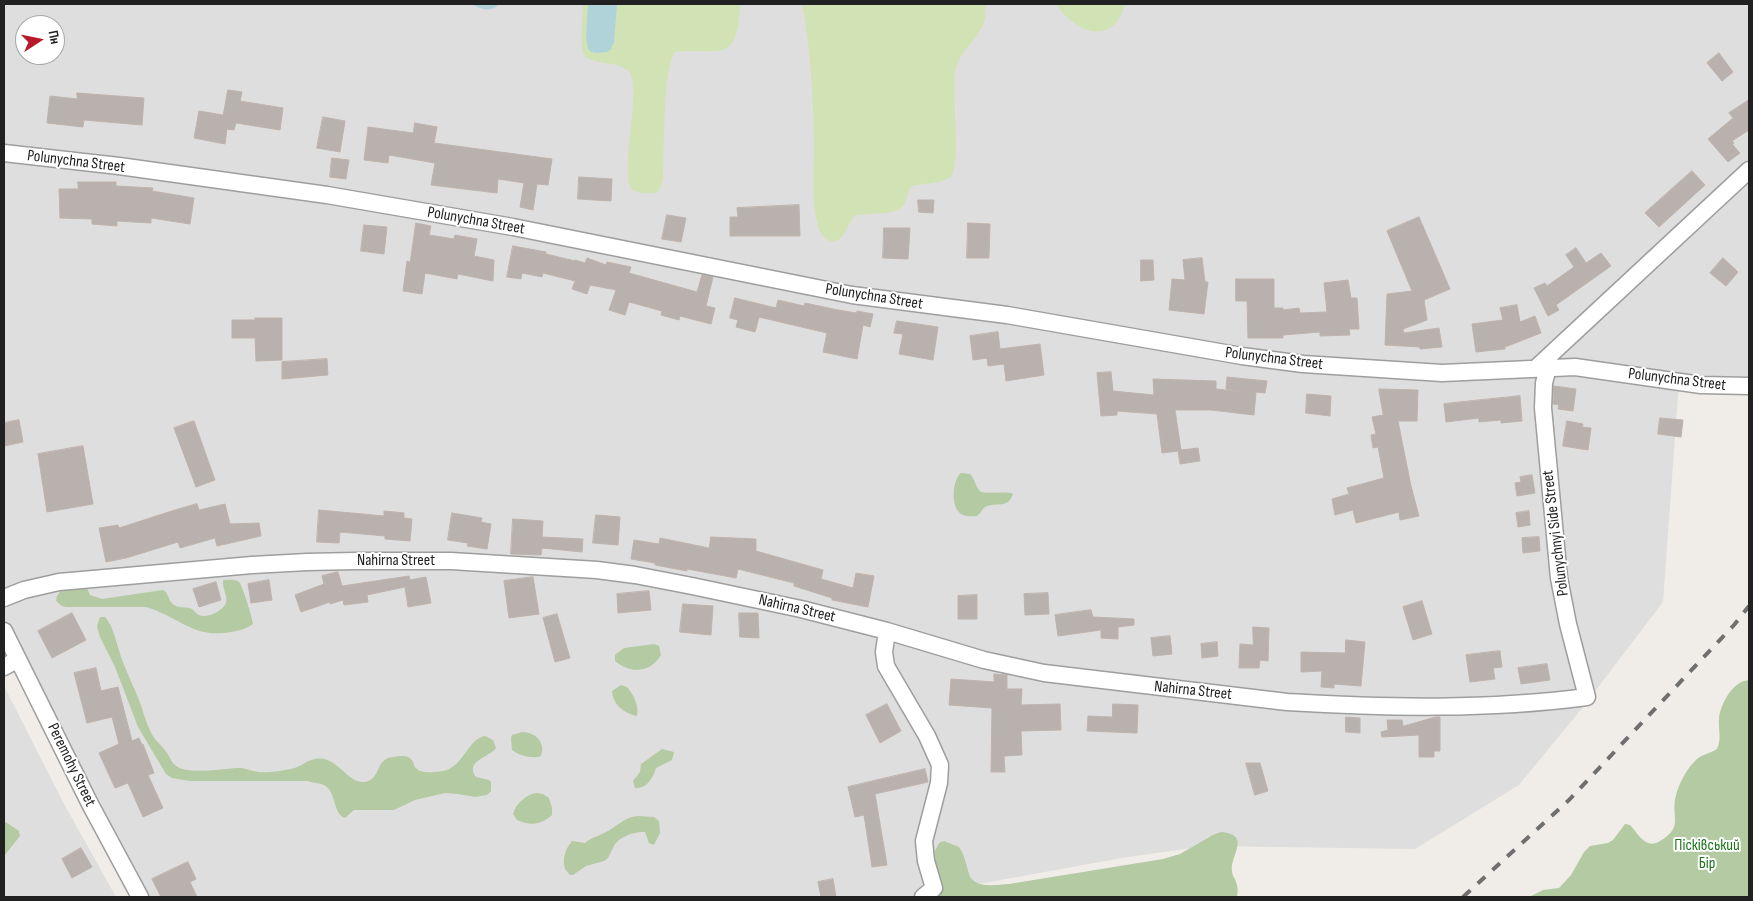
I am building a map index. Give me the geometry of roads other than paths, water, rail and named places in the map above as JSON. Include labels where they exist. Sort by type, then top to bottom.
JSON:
[{"type":"street","name":"Polunychna Street","points":[[4,153],[120,166],[327,195],[513,227],[852,295],[1007,315],[1242,356],[1303,364],[1442,373],[1542,368],[1586,368],[1701,385],[1749,386]]},
{"type":"street","points":[[1542,368],[1749,170]]},
{"type":"street","name":"Polunychnyi Side Street","points":[[1542,368],[1543,408],[1559,578],[1568,624],[1587,697]]},
{"type":"street","name":"Nahirna Street","points":[[4,598],[24,590],[60,582],[252,565],[356,560],[451,562],[597,570],[635,575],[801,609],[887,631],[984,660],[1044,674],[1288,702],[1403,707],[1535,703],[1587,697]]},
{"type":"street","name":"Peremohy Street","points":[[4,631],[90,804],[140,897]]},
{"type":"street","points":[[887,631],[884,652],[886,666],[927,736],[940,765],[939,783],[924,841],[926,861],[934,888],[924,897]]},
{"type":"street","points":[[4,667],[18,659]]},
{"type":"water","points":[[472,4],[499,4],[493,9],[486,10]]},
{"type":"water","points":[[588,4],[617,4],[614,42],[611,49],[607,52],[597,53],[591,52],[588,49],[586,37]]},
{"type":"railway","points":[[1463,897],[1569,800],[1734,625],[1749,606]]},
{"type":"park label","name":"Пісківський Бір","points":[[1707,855]]}]
